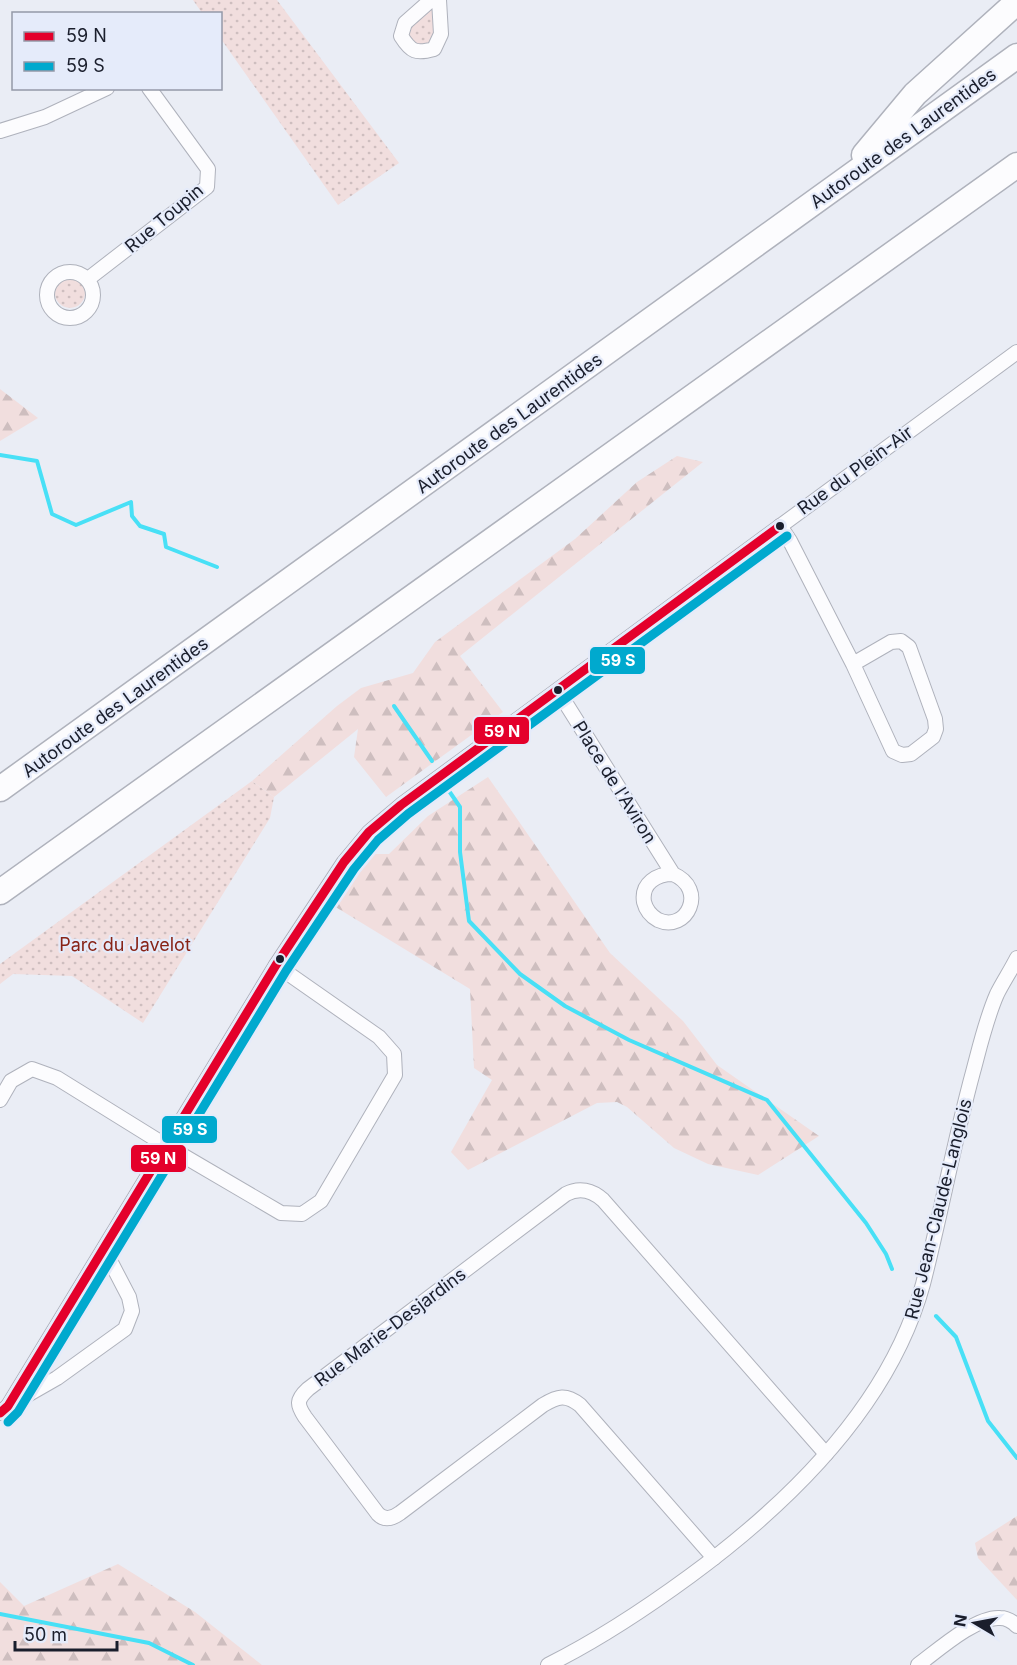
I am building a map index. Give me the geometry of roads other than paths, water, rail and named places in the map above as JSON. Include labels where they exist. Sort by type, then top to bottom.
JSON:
[{"type":"highway","points":[[840,184],[915,94],[1017,2]]},
{"type":"highway","name":"Autoroute des Laurentides","points":[[0,789],[1017,56]]},
{"type":"highway","points":[[0,892],[1017,165]]},
{"type":"street","points":[[431,0],[405,23],[401,36],[409,48],[421,53],[434,49],[441,34],[439,0]]},
{"type":"street","points":[[0,131],[45,117],[102,90]]},
{"type":"street","name":"Rue Toupin","points":[[88,279],[207,188],[208,169],[150,90]]},
{"type":"street","name":"Rue du Plein-Air","points":[[4,1410],[276,965],[344,861],[369,832],[401,805],[1017,352]]},
{"type":"street","points":[[780,526],[790,541],[853,664],[893,751],[902,755],[911,754],[933,737],[936,729],[935,719],[909,647],[901,641],[891,642],[853,664]]},
{"type":"street","name":"Place de l'Aviron","points":[[558,691],[673,874]]},
{"type":"street","name":"Rue Jean-Claude-Langlois","points":[[548,1665],[617,1627],[743,1536],[797,1487],[826,1454],[871,1394],[891,1363],[906,1333],[922,1285],[958,1126],[980,1045],[997,995],[1017,958]]},
{"type":"street","points":[[0,1100],[11,1081],[32,1069],[57,1078],[281,1214],[302,1214],[321,1201],[395,1075],[394,1054],[379,1037],[276,965]]},
{"type":"street","name":"Rue Marie-Desjardins","points":[[714,1558],[573,1399],[558,1398],[543,1405],[400,1513],[387,1518],[380,1517],[305,1418],[299,1406],[299,1399],[308,1389],[566,1194],[582,1190],[598,1195],[603,1200],[826,1454]]},
{"type":"street","name":"Rue du Plein-Air","points":[[4,1410],[57,1378],[125,1329],[132,1311],[129,1297],[104,1249]]},
{"type":"street","points":[[918,1665],[974,1624],[993,1618],[1002,1618],[1012,1621],[1017,1626]]},
{"type":"waterway","points":[[0,455],[37,461],[52,514],[76,525],[131,502],[132,516],[140,526],[164,534],[166,547],[217,567]]},
{"type":"waterway","points":[[394,706],[432,761]]},
{"type":"waterway","points":[[447,788],[460,807],[460,852],[469,921],[520,974],[565,1006],[629,1040],[767,1100],[866,1223],[886,1254],[892,1269]]},
{"type":"waterway","points":[[936,1316],[956,1337],[988,1421],[1017,1458]]},
{"type":"waterway","points":[[0,1614],[149,1643],[193,1665]]},
{"type":"park label","name":"Parc du Javelot","points":[[125,944]]}]
